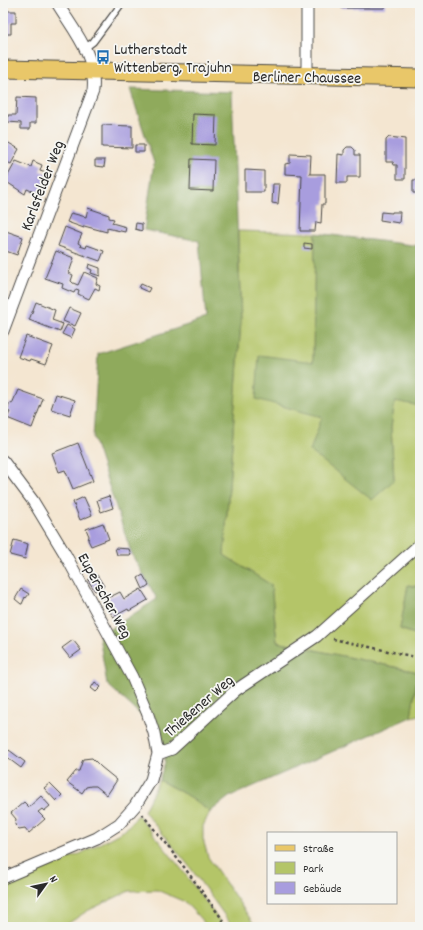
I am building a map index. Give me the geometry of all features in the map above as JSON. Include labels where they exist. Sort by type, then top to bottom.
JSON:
[{"type":"main road","name":"Berliner Chaussee","points":[[3,69],[420,78]]},
{"type":"street","name":"Karlsfelder Weg","points":[[3,331],[91,98],[94,82],[90,57],[57,3]]},
{"type":"street","points":[[307,3],[307,76]]},
{"type":"street","name":"Euperscher Weg","points":[[3,461],[32,501],[65,554],[132,677],[147,712],[158,754]]},
{"type":"street","name":"Thießener Weg","points":[[3,878],[97,838],[119,824],[135,806],[151,780],[158,754],[172,749],[236,690],[317,636],[420,544]]},
{"type":"lane","points":[[85,48],[93,42],[122,3]]},
{"type":"path","points":[[317,636],[420,658]]},
{"type":"path","points":[[135,806],[184,867],[228,927]]},
{"type":"green space","points":[[130,89],[232,92],[241,321],[224,555],[271,585],[277,642],[418,672],[411,717],[229,797],[210,812],[190,797],[159,780],[165,762],[163,740],[142,716],[107,684],[99,636],[157,599],[132,555],[93,438],[98,354],[206,319],[199,241],[144,230],[154,163]]},
{"type":"green space","points":[[238,231],[315,233],[313,362],[322,417],[394,480],[391,427],[395,400],[420,406],[420,587],[408,585],[400,629],[420,636],[420,715],[411,717],[418,672],[277,642],[271,585],[224,555],[241,321]]},
{"type":"green space","points":[[315,233],[420,246],[420,406],[395,401],[391,427],[394,480],[372,500],[310,451],[322,417],[256,399],[259,355],[313,362]]},
{"type":"green space","points":[[408,585],[420,587],[420,636],[400,629]]},
{"type":"green space","points":[[159,780],[190,797],[210,812],[203,826],[203,839],[208,857],[256,927],[233,927],[189,866],[144,811]]},
{"type":"green space","points":[[138,815],[183,871],[224,927],[208,927],[185,902],[157,890],[129,891],[87,911],[63,927],[3,927],[3,884],[82,853],[125,830]]},
{"type":"building","points":[[253,3],[253,6],[225,4]]},
{"type":"building","points":[[341,3],[385,3],[385,8],[341,8]]},
{"type":"building","points":[[5,11],[16,11],[16,23],[11,23],[11,34],[3,34],[3,15],[5,15]]},
{"type":"building","points":[[17,97],[36,98],[36,123],[30,123],[30,129],[21,129],[21,123],[8,122],[8,115],[16,115]]},
{"type":"building","points":[[193,114],[216,115],[215,145],[192,144]]},
{"type":"building","points":[[102,125],[132,126],[132,148],[102,147]]},
{"type":"building","points":[[389,137],[405,139],[405,179],[397,179],[397,165],[394,165],[393,162],[386,162],[386,140]]},
{"type":"building","points":[[7,142],[19,149],[11,164],[3,160],[3,149]]},
{"type":"building","points":[[135,145],[144,145],[144,152],[135,152]]},
{"type":"building","points":[[347,147],[352,147],[355,150],[355,155],[360,155],[360,177],[347,177],[347,183],[337,183],[338,154],[344,155],[344,150]]},
{"type":"building","points":[[290,154],[311,155],[310,174],[325,174],[325,204],[322,204],[321,223],[316,222],[315,231],[300,231],[302,175],[285,174],[285,164],[290,163]]},
{"type":"building","points":[[191,159],[214,160],[213,191],[190,190]]},
{"type":"building","points":[[95,160],[105,160],[104,167],[95,166]]},
{"type":"building","points":[[16,161],[31,167],[33,161],[42,165],[40,171],[49,174],[41,195],[27,189],[25,194],[5,181]]},
{"type":"building","points":[[245,170],[264,171],[264,192],[245,192]]},
{"type":"building","points":[[413,180],[420,180],[420,193],[413,193]]},
{"type":"building","points":[[273,184],[280,184],[278,204],[272,203]]},
{"type":"building","points":[[88,208],[109,215],[109,218],[114,219],[112,223],[126,227],[125,232],[107,228],[107,232],[84,226],[84,228],[67,222],[71,213],[86,217]]},
{"type":"building","points":[[381,212],[400,212],[399,223],[380,220]]},
{"type":"building","points":[[136,223],[142,224],[142,231],[135,229]]},
{"type":"building","points":[[65,227],[82,234],[78,243],[81,245],[80,246],[86,248],[87,245],[104,251],[100,261],[58,246]]},
{"type":"building","points":[[6,231],[23,237],[17,255],[3,250],[3,238]]},
{"type":"building","points":[[304,243],[312,244],[312,249],[304,248]]},
{"type":"building","points":[[56,251],[74,258],[69,273],[73,275],[71,281],[73,283],[78,285],[84,272],[98,278],[96,284],[100,286],[99,290],[95,288],[89,299],[78,294],[79,290],[76,289],[74,293],[62,288],[63,284],[45,278]]},
{"type":"building","points":[[89,264],[100,268],[100,276],[91,273],[92,270],[88,268]]},
{"type":"building","points":[[141,284],[150,288],[148,292],[139,288]]},
{"type":"building","points":[[36,302],[55,310],[52,320],[63,324],[60,332],[29,320]]},
{"type":"building","points":[[69,308],[81,313],[75,326],[63,321]]},
{"type":"building","points":[[67,325],[75,329],[71,338],[62,334]]},
{"type":"building","points":[[26,336],[53,346],[46,364],[31,359],[30,361],[18,357]]},
{"type":"building","points":[[18,390],[43,399],[32,428],[7,418],[10,412],[7,411],[10,403],[12,404]]},
{"type":"building","points":[[56,394],[75,400],[70,415],[51,409]]},
{"type":"building","points":[[78,443],[93,481],[73,489],[65,470],[59,472],[52,453]]},
{"type":"building","points":[[109,496],[113,508],[101,512],[97,500]]},
{"type":"building","points":[[84,497],[92,515],[80,520],[73,502]]},
{"type":"building","points":[[103,523],[109,539],[91,546],[86,529]]},
{"type":"building","points":[[14,540],[28,544],[25,559],[10,555]]},
{"type":"building","points":[[115,548],[129,549],[131,555],[117,555]]},
{"type":"building","points":[[97,575],[104,586],[95,591],[88,580]]},
{"type":"building","points":[[143,575],[149,585],[143,589],[138,578]]},
{"type":"building","points":[[21,589],[29,594],[26,598],[25,597],[22,604],[15,599]]},
{"type":"building","points":[[141,589],[148,600],[129,611],[128,609],[113,617],[104,600],[120,592],[124,599]]},
{"type":"building","points":[[73,640],[81,650],[70,658],[62,648]]},
{"type":"building","points":[[95,682],[101,687],[96,692],[91,688]]},
{"type":"building","points":[[9,750],[25,762],[21,768],[5,756]]},
{"type":"building","points":[[92,758],[117,780],[107,795],[96,786],[86,787],[82,793],[67,782],[76,771],[79,771],[83,759]]},
{"type":"building","points":[[50,783],[62,795],[56,801],[44,788]]},
{"type":"building","points":[[41,796],[50,806],[44,811],[42,809],[38,812],[45,819],[29,833],[25,828],[19,829],[15,825],[16,819],[11,813],[24,802],[29,807]]},
{"type":"place","name":"Lutherstadt Wittenberg, Trajuhn","points":[[103,57]]}]
